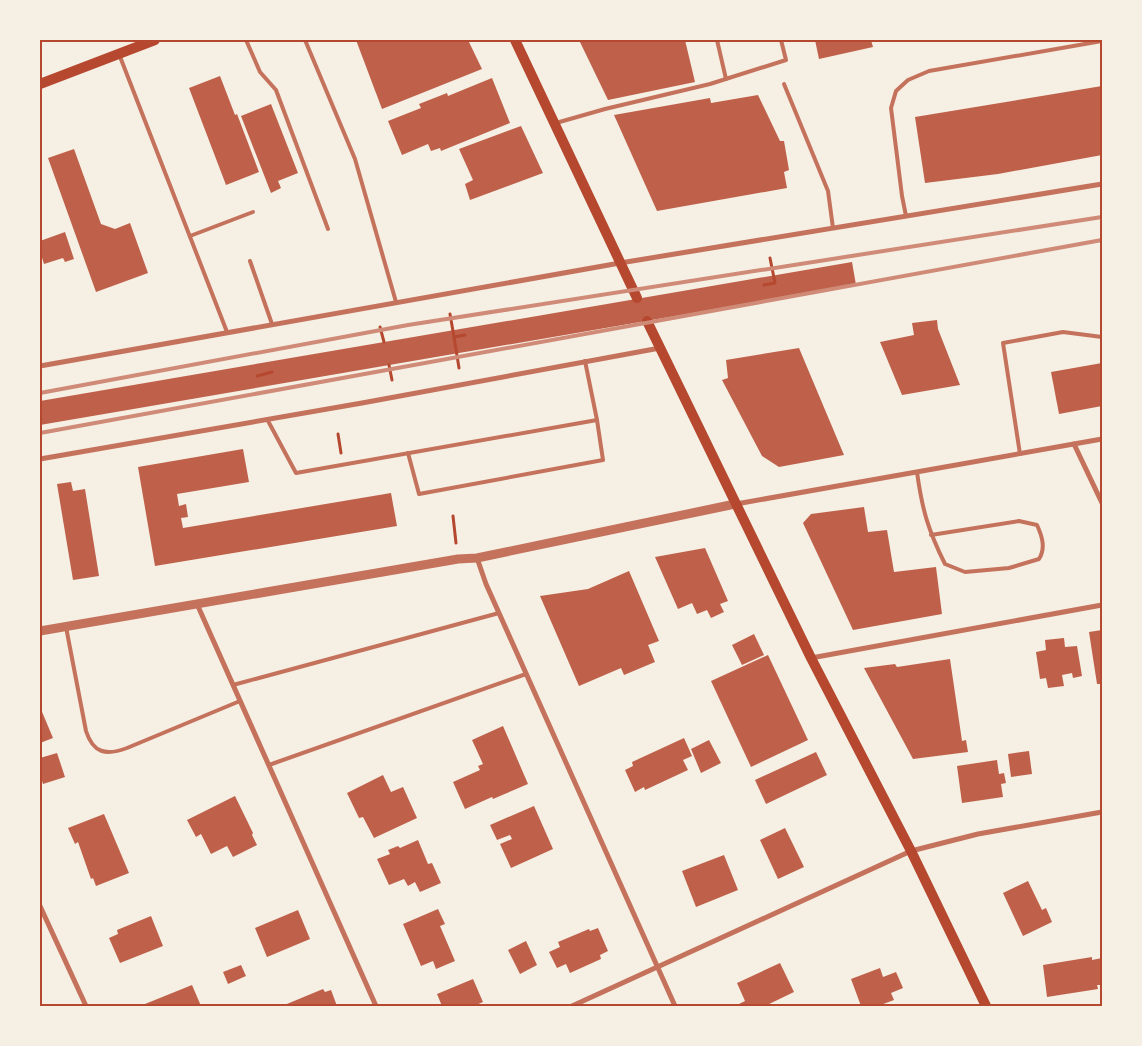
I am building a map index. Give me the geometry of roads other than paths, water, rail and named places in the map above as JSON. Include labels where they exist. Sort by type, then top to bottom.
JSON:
[{"type":"main road","points":[[40,84],[155,40]]},
{"type":"main road","points":[[514,40],[636,298]]},
{"type":"main road","points":[[647,321],[811,658],[912,851],[986,1006]]},
{"type":"street","points":[[40,366],[620,263],[1102,184]]},
{"type":"street","points":[[40,459],[660,348]]},
{"type":"street","points":[[40,631],[458,559],[477,558],[735,504],[1102,439]]},
{"type":"street","points":[[1074,444],[1102,503]]},
{"type":"street","points":[[477,558],[526,674],[675,1006]]},
{"type":"street","points":[[197,603],[376,1006]]},
{"type":"street","points":[[811,658],[1102,606]]},
{"type":"street","points":[[572,1006],[912,851],[978,834],[1102,812]]},
{"type":"street","points":[[40,906],[86,1006]]},
{"type":"lane","points":[[246,40],[260,72],[276,90],[328,228]]},
{"type":"lane","points":[[305,40],[355,159],[396,302]]},
{"type":"lane","points":[[718,40],[726,79]]},
{"type":"lane","points":[[554,123],[726,79],[786,60],[781,40]]},
{"type":"lane","points":[[906,216],[891,108],[896,91],[908,80],[929,71],[1102,41]]},
{"type":"lane","points":[[119,54],[227,332]]},
{"type":"lane","points":[[784,84],[828,190],[833,228]]},
{"type":"lane","points":[[190,236],[253,212]]},
{"type":"lane","points":[[250,261],[272,324]]},
{"type":"lane","points":[[1020,454],[1003,343],[1063,332],[1102,337]]},
{"type":"lane","points":[[408,453],[419,494],[603,460],[585,361]]},
{"type":"lane","points":[[267,419],[296,473],[596,420]]},
{"type":"lane","points":[[917,472],[921,505],[931,535],[945,564],[965,572],[1009,568],[1039,559],[1043,553],[1043,537],[1037,525],[1019,520],[931,535]]},
{"type":"lane","points":[[233,685],[499,612]]},
{"type":"lane","points":[[66,627],[89,741],[95,747],[105,752],[115,753],[240,701]]},
{"type":"lane","points":[[269,765],[526,674]]},
{"type":"railway","points":[[40,393],[408,325],[1102,217]]},
{"type":"railway","points":[[40,433],[1102,240]]}]
